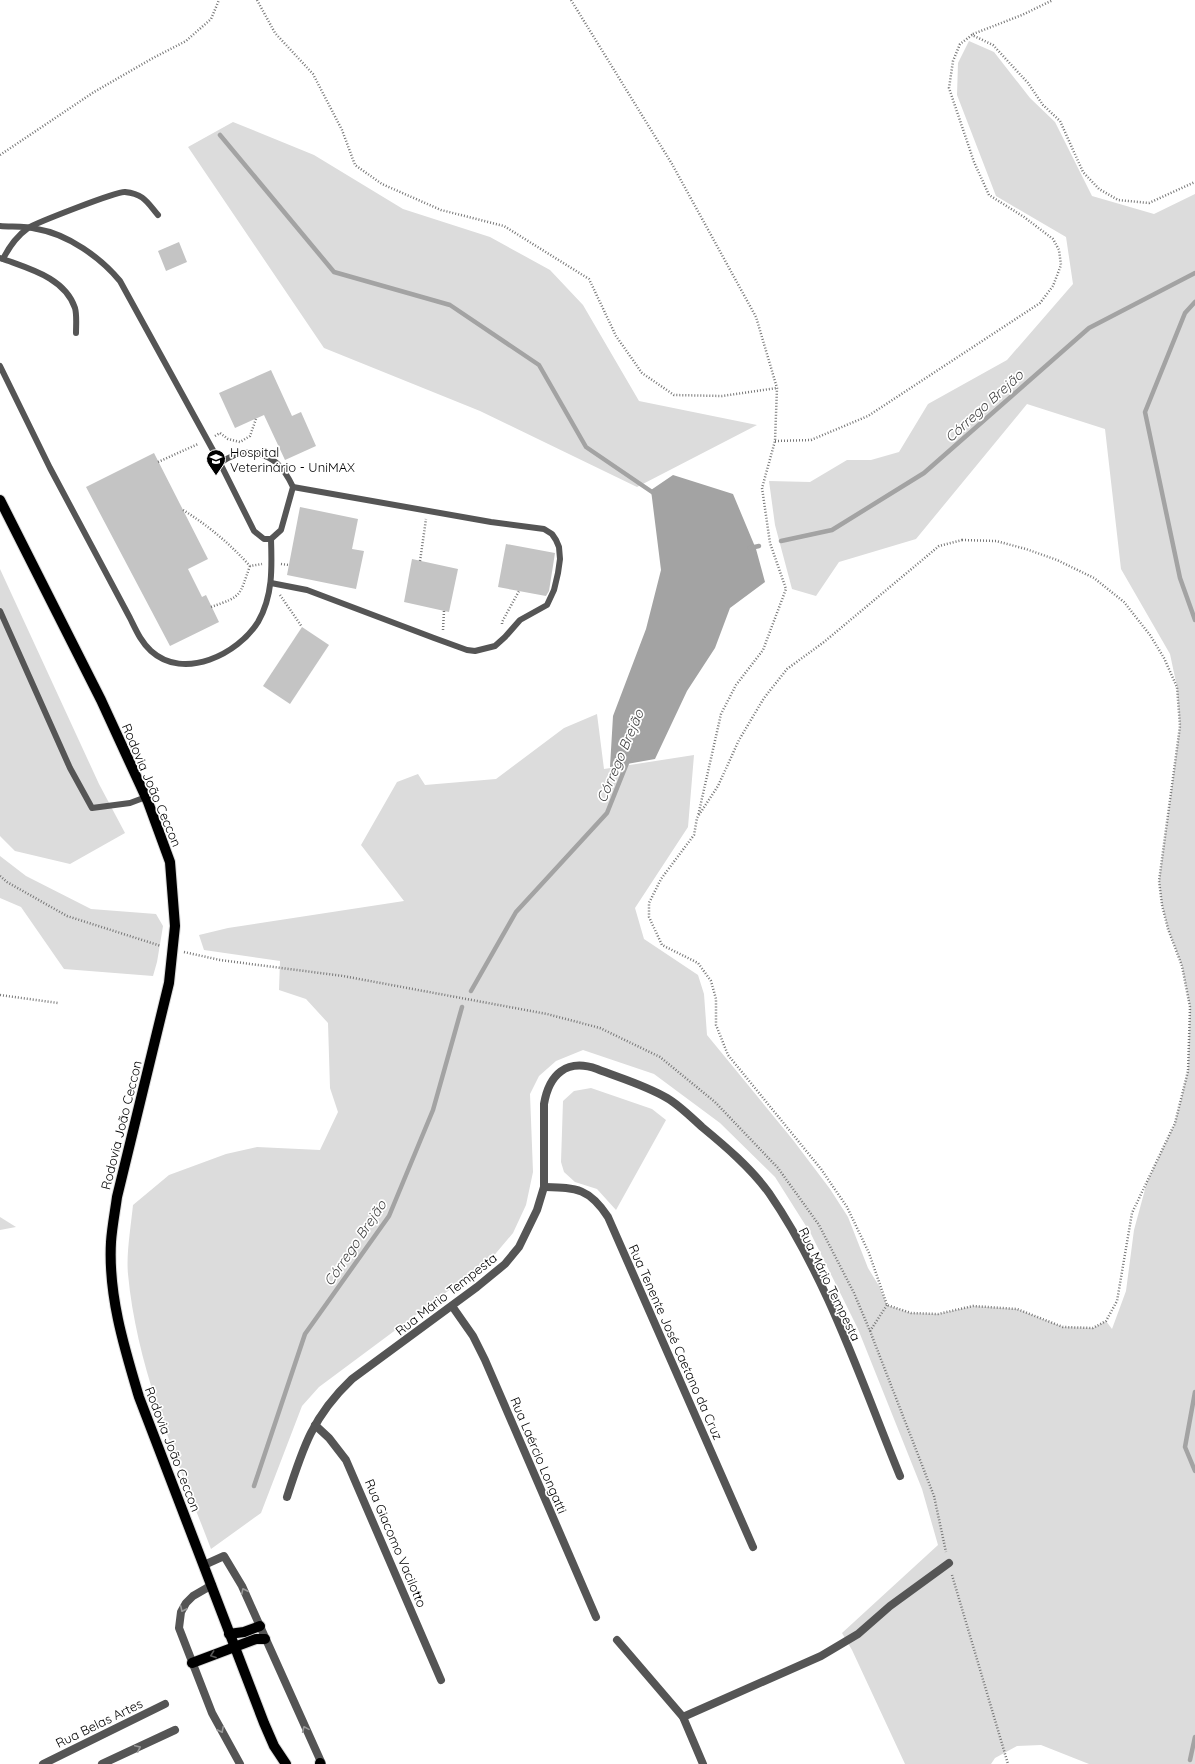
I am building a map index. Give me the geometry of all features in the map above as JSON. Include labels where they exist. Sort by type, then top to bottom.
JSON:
[{"type":"main road","name":"Rodovia João Ceccon","points":[[0,500],[101,700],[146,797],[170,862],[175,912],[173,950],[169,983],[117,1196],[111,1243],[112,1277],[117,1316],[126,1355],[139,1397],[264,1723],[274,1746],[286,1764]]},
{"type":"main road","points":[[229,1634],[244,1632],[260,1626]]},
{"type":"main road","points":[[192,1663],[256,1639],[265,1639]]},
{"type":"street","name":"Rua Mário Tempesta","points":[[287,1498],[298,1462],[315,1425],[335,1396],[352,1379],[452,1306],[505,1264],[519,1247],[537,1210],[544,1187],[544,1104],[546,1093],[555,1075],[567,1068],[577,1065],[592,1067],[648,1088],[668,1099],[720,1141],[768,1192],[803,1248],[841,1331],[900,1476]]},
{"type":"street","name":"Rua Tenente José Caetano da Cruz","points":[[544,1187],[577,1190],[592,1196],[600,1204],[608,1217],[753,1547]]},
{"type":"street","name":"Rua Laércio Longatti","points":[[452,1306],[473,1336],[485,1360],[596,1617]]},
{"type":"street","name":"Rua Giacomo Vacilotto","points":[[315,1425],[329,1438],[346,1460],[441,1680]]},
{"type":"street","points":[[204,1565],[224,1556],[242,1586],[321,1764]]},
{"type":"street","points":[[683,1717],[828,1652],[858,1634],[890,1606],[949,1563]]},
{"type":"street","points":[[212,1585],[189,1599],[179,1618],[179,1628],[212,1713],[240,1764]]},
{"type":"street","points":[[617,1640],[683,1717],[703,1764]]},
{"type":"street","name":"Rua Belas Artes","points":[[43,1764],[165,1704]]},
{"type":"street","points":[[102,1764],[176,1730]]},
{"type":"lane","points":[[76,333],[75,308],[68,295],[61,287],[37,272],[2,258],[9,246],[28,228],[105,196],[123,192],[142,196],[158,215]]},
{"type":"lane","points":[[0,226],[38,229],[62,237],[91,253],[112,271],[120,281],[220,463],[254,531],[264,539],[271,539],[281,530],[293,487],[282,468],[264,454],[251,452],[230,456],[220,463]]},
{"type":"lane","points":[[0,366],[50,468],[118,593],[141,639],[152,652],[165,660],[182,664],[197,664],[222,654],[238,645],[258,622],[265,606],[272,583],[271,539]]},
{"type":"lane","points":[[272,583],[306,590],[442,641],[467,650],[475,651],[495,646],[520,620],[540,610],[550,602],[555,585],[560,559],[556,540],[552,534],[544,530],[293,487]]},
{"type":"lane","points":[[0,611],[70,768],[92,808],[130,803],[146,797]]},
{"type":"path","points":[[0,155],[94,92],[186,41],[211,19],[219,0]]},
{"type":"path","points":[[257,0],[275,33],[313,74],[342,130],[355,165],[382,184],[441,210],[504,226],[589,279],[616,336],[642,373],[674,395],[722,396],[778,388]]},
{"type":"path","points":[[571,0],[672,164],[756,317],[778,388],[775,441],[762,488],[770,543],[786,589],[762,650],[736,685],[721,714],[694,835],[661,879],[648,903],[649,917],[662,945],[698,962],[711,981],[716,999],[716,1025],[728,1055],[821,1169],[847,1207],[869,1254],[887,1305]]},
{"type":"path","points":[[775,441],[811,440],[868,416],[1040,303],[1053,286],[1061,264],[1059,250],[1053,240],[1024,217],[989,196],[974,162],[950,88],[953,61],[960,44],[972,34],[1022,15],[1053,0]]},
{"type":"path","points":[[972,34],[993,45],[1028,83],[1043,105],[1060,121],[1083,172],[1099,189],[1118,200],[1149,204],[1195,182]]},
{"type":"path","points":[[183,510],[202,522],[230,545],[250,566]]},
{"type":"path","points":[[420,561],[428,511]]},
{"type":"path","points":[[697,818],[718,786],[739,740],[764,698],[787,669],[824,642],[939,546],[962,540],[996,541],[1026,549],[1057,560],[1094,578],[1124,602],[1150,635],[1164,658],[1177,687],[1180,726],[1159,881],[1162,905],[1168,929],[1182,966],[1190,1006],[1188,1071],[1175,1123],[1132,1213],[1117,1301],[1106,1321],[1093,1328],[1062,1327],[1016,1309],[973,1306],[938,1314],[911,1313],[887,1305]]},
{"type":"path","points":[[250,566],[272,563],[289,564]]},
{"type":"path","points":[[211,607],[230,600],[240,594],[250,566]]},
{"type":"path","points":[[272,583],[302,627]]},
{"type":"path","points":[[505,637],[502,622],[519,591]]},
{"type":"path","points":[[442,641],[444,611]]},
{"type":"path","points":[[0,876],[7,882],[67,916],[173,950],[220,960],[343,976],[547,1014],[600,1028],[660,1057],[715,1102],[778,1168],[819,1225],[854,1293],[934,1496],[949,1563],[1008,1764]]},
{"type":"path","points":[[0,995],[58,1003]]},
{"type":"path","points":[[870,1331],[887,1305]]},
{"type":"shaded area","points":[[969,41],[994,52],[1030,98],[1055,122],[1092,196],[1154,214],[1195,194],[1195,1764],[1089,1764],[1041,1745],[1017,1746],[995,1758],[991,1764],[905,1764],[852,1650],[842,1633],[938,1545],[922,1489],[858,1329],[811,1234],[775,1177],[720,1123],[654,1074],[583,1050],[556,1061],[539,1076],[530,1094],[533,1172],[526,1205],[513,1233],[491,1259],[319,1387],[302,1406],[261,1513],[211,1549],[172,1448],[149,1380],[133,1310],[128,1274],[128,1249],[133,1205],[169,1175],[226,1154],[257,1147],[320,1150],[338,1112],[330,1088],[328,1023],[306,999],[279,990],[280,961],[204,950],[199,935],[228,928],[404,901],[361,845],[397,782],[418,774],[425,785],[496,779],[564,728],[597,714],[604,769],[694,755],[688,827],[635,908],[644,939],[698,975],[704,994],[707,1035],[793,1140],[830,1189],[848,1217],[868,1268],[879,1286],[887,1305],[911,1313],[938,1314],[973,1306],[1017,1309],[1063,1327],[1093,1328],[1106,1321],[1112,1329],[1126,1291],[1134,1230],[1147,1182],[1175,1123],[1188,1071],[1190,1007],[1182,966],[1168,929],[1162,905],[1159,881],[1180,726],[1177,687],[1170,654],[1121,569],[1105,429],[1027,404],[916,539],[839,562],[816,596],[792,589],[775,525],[769,481],[810,482],[847,460],[871,460],[899,452],[928,404],[1007,360],[1073,284],[1066,237],[996,196],[957,95],[958,63]]},
{"type":"shaded area","points":[[233,122],[314,155],[403,209],[490,237],[550,270],[583,305],[639,401],[757,425],[637,487],[480,411],[324,348],[188,147]]},
{"type":"shaded area","points":[[0,569],[99,784],[125,833],[70,864],[15,851],[0,836]]},
{"type":"shaded area","points":[[0,856],[26,876],[91,909],[156,914],[163,926],[153,976],[64,969],[21,907],[0,898]]},
{"type":"shaded area","points":[[591,1088],[652,1109],[666,1120],[616,1210],[597,1189],[575,1182],[564,1172],[561,1162],[563,1101],[574,1091]]},
{"type":"shaded area","points":[[0,1217],[16,1227],[0,1230]]},
{"type":"water","points":[[673,475],[733,494],[756,549],[765,582],[730,608],[715,648],[687,691],[655,759],[610,767],[613,716],[646,629],[661,570],[651,490]]},
{"type":"building","points":[[179,242],[187,262],[166,271],[158,251]]},
{"type":"building","points":[[271,370],[292,416],[301,412],[316,446],[285,460],[264,415],[235,428],[219,393]]},
{"type":"building","points":[[154,453],[208,559],[188,569],[202,597],[206,595],[219,622],[170,646],[86,487]]},
{"type":"building","points":[[300,507],[358,519],[352,549],[364,551],[356,589],[287,575]]},
{"type":"building","points":[[506,544],[555,553],[549,591],[546,596],[498,587]]},
{"type":"building","points":[[412,559],[458,569],[449,612],[404,602]]},
{"type":"building","points":[[302,627],[329,645],[290,704],[263,686]]},
{"type":"waterway","points":[[220,135],[334,272],[450,305],[539,365],[586,447],[655,494]]},
{"type":"waterway","name":"Córrego Brejão","points":[[781,541],[832,530],[924,473],[1089,328],[1195,273]]},
{"type":"waterway","points":[[1195,302],[1185,313],[1145,412],[1180,578],[1195,620]]},
{"type":"waterway","name":"Córrego Brejão","points":[[750,548],[759,546]]},
{"type":"waterway","name":"Córrego Brejão","points":[[471,991],[516,912],[607,813],[629,758]]},
{"type":"waterway","name":"Córrego Brejão","points":[[254,1486],[305,1334],[389,1216],[433,1110],[462,1007]]},
{"type":"waterway","points":[[1195,1392],[1185,1447],[1195,1471]]},
{"type":"waterway","points":[[1190,1760],[1195,1737]]},
{"type":"place","name":"Hospital Veterinário - UniMAX","points":[[216,476]]}]
